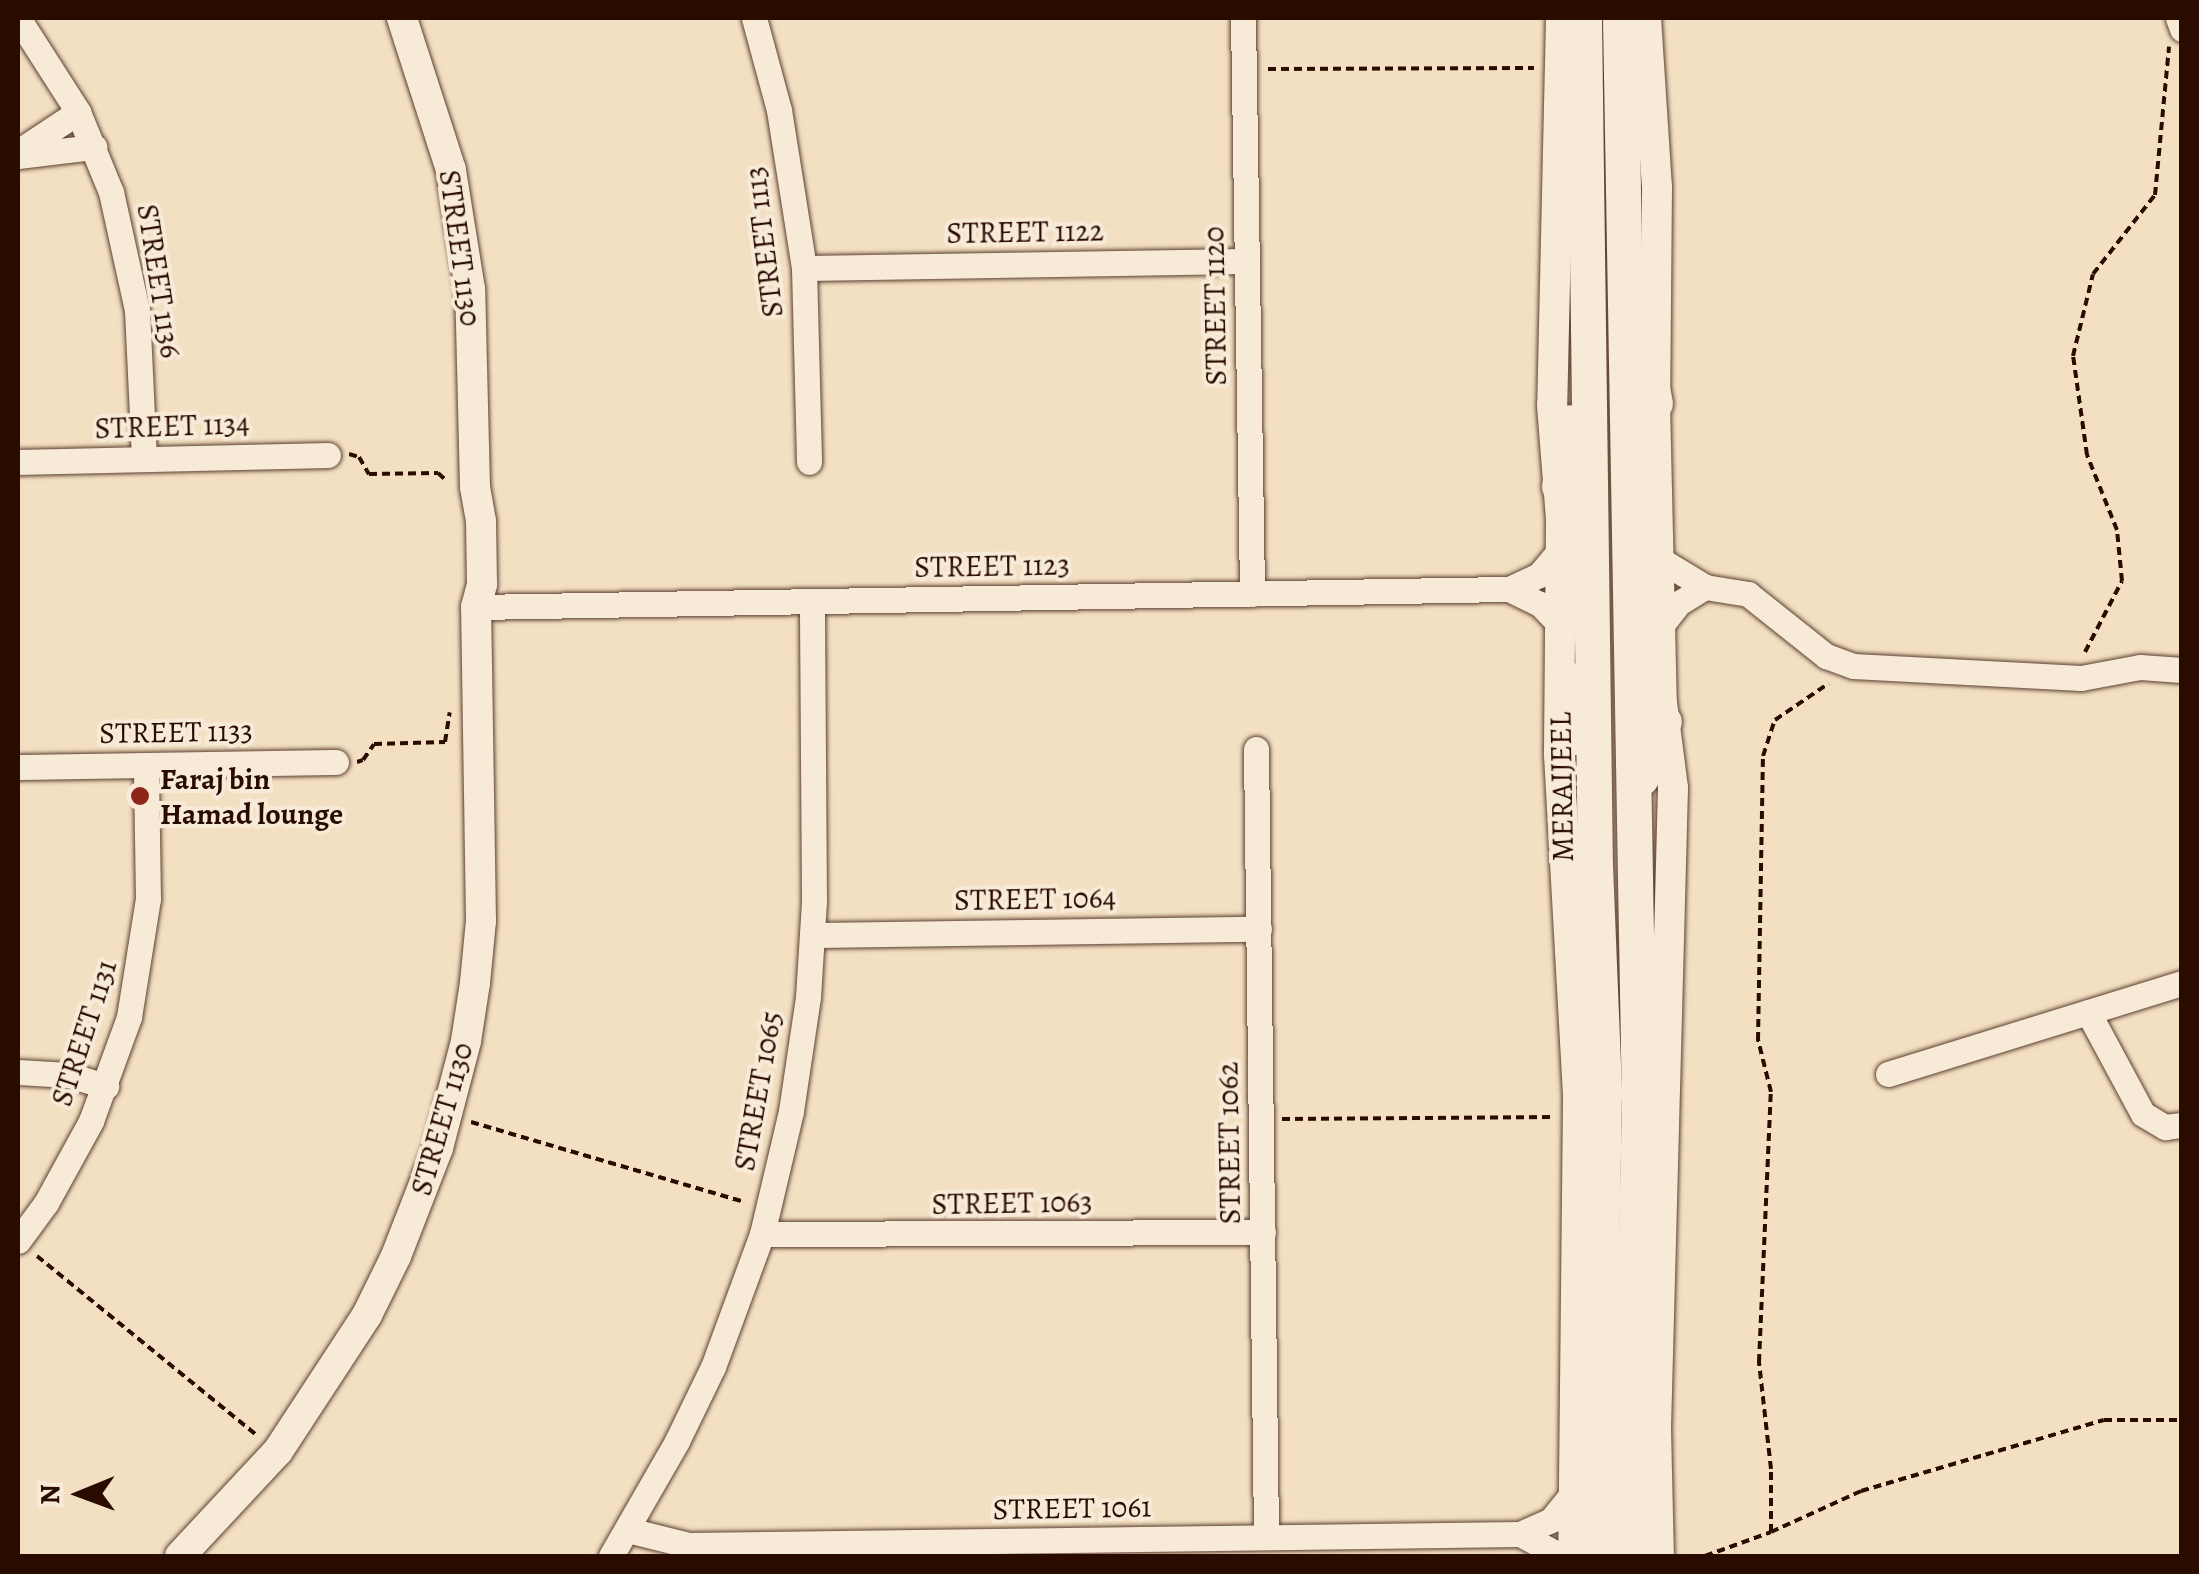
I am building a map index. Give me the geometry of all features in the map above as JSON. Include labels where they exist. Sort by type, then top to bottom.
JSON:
[{"type":"main road","name":"MERAIJEEL","points":[[1584,18],[1595,864],[1604,1093],[1596,1556]]},
{"type":"main road","points":[[1620,18],[1639,1102],[1629,1556]]},
{"type":"main road","points":[[1621,86],[1636,136],[1643,339],[1655,403]]},
{"type":"main road","points":[[1559,486],[1572,412],[1588,192]]},
{"type":"main road","points":[[1562,676],[1575,717],[1595,864]]},
{"type":"main road","points":[[1635,792],[1664,721]]},
{"type":"street","name":"STREET 1136","points":[[18,18],[78,112],[94,147],[126,247],[137,310],[144,460]]},
{"type":"street","name":"STREET 1130","points":[[180,1556],[278,1451],[367,1315],[419,1204],[448,1115],[466,1040],[481,921],[476,607],[482,553],[475,487],[474,349],[462,230],[436,112],[402,18]]},
{"type":"street","name":"STREET 1113","points":[[754,18],[779,110],[804,268],[810,462]]},
{"type":"street","name":"STREET 1120","points":[[1243,18],[1252,594]]},
{"type":"street","name":"MERAIJEEL","points":[[1561,18],[1552,405],[1562,549],[1558,742],[1578,1116],[1573,1556]]},
{"type":"street","points":[[1646,18],[1658,188],[1655,403],[1660,628],[1664,721],[1673,788],[1656,1413],[1659,1556]]},
{"type":"street","points":[[18,154],[78,112]]},
{"type":"street","points":[[18,154],[94,147]]},
{"type":"street","name":"STREET 1122","points":[[804,268],[1246,260]]},
{"type":"street","name":"STREET 1134","points":[[18,462],[328,455]]},
{"type":"street","points":[[1509,589],[1539,575],[1562,549]]},
{"type":"street","points":[[1658,558],[1704,587],[1748,594],[1826,656],[1853,666],[2072,678],[2140,667],[2182,670]]},
{"type":"street","points":[[1660,628],[1679,603],[1704,587]]},
{"type":"street","points":[[1509,589],[1540,604],[1562,627]]},
{"type":"street","name":"STREET 1123","points":[[476,607],[1509,589]]},
{"type":"street","name":"STREET 1065","points":[[610,1556],[628,1530],[713,1367],[765,1222],[799,1064],[812,935],[812,601]]},
{"type":"street","name":"STREET 1062","points":[[1256,749],[1266,1537]]},
{"type":"street","name":"STREET 1133","points":[[18,768],[336,762]]},
{"type":"street","name":"STREET 1131","points":[[18,1241],[70,1162],[106,1086],[130,1017],[148,899],[146,766]]},
{"type":"street","name":"STREET 1064","points":[[812,935],[1259,929]]},
{"type":"street","points":[[1888,1074],[2182,983]]},
{"type":"street","points":[[2088,1012],[2143,1114],[2165,1127],[2182,1125]]},
{"type":"street","points":[[18,1072],[69,1075],[106,1086]]},
{"type":"street","name":"STREET 1063","points":[[765,1222],[1263,1232]]},
{"type":"street","points":[[1520,1534],[1550,1520],[1572,1494]]},
{"type":"street","name":"STREET 1061","points":[[628,1530],[688,1544],[1033,1549],[1266,1537],[1520,1534],[1560,1556]]},
{"type":"path","points":[[2072,678],[2122,580],[2117,530],[2087,455],[2073,356],[2093,274],[2156,196],[2176,28]]},
{"type":"path","points":[[1244,70],[1561,68]]},
{"type":"path","points":[[328,455],[356,454],[368,474],[438,472],[453,487],[475,487]]},
{"type":"path","points":[[1772,1532],[1771,1469],[1759,1362],[1771,1092],[1758,1040],[1763,756],[1774,720],[1853,666]]},
{"type":"path","points":[[336,762],[363,760],[374,744],[443,744],[449,737],[452,710],[478,707]]},
{"type":"path","points":[[448,1115],[765,1222]]},
{"type":"path","points":[[1262,1119],[1578,1116]]},
{"type":"path","points":[[18,1241],[278,1451]]},
{"type":"path","points":[[1705,1556],[1772,1532],[1862,1491],[2104,1420],[2182,1420]]},
{"type":"place","name":"Faraj bin Hamad lounge","points":[[140,796]]}]
